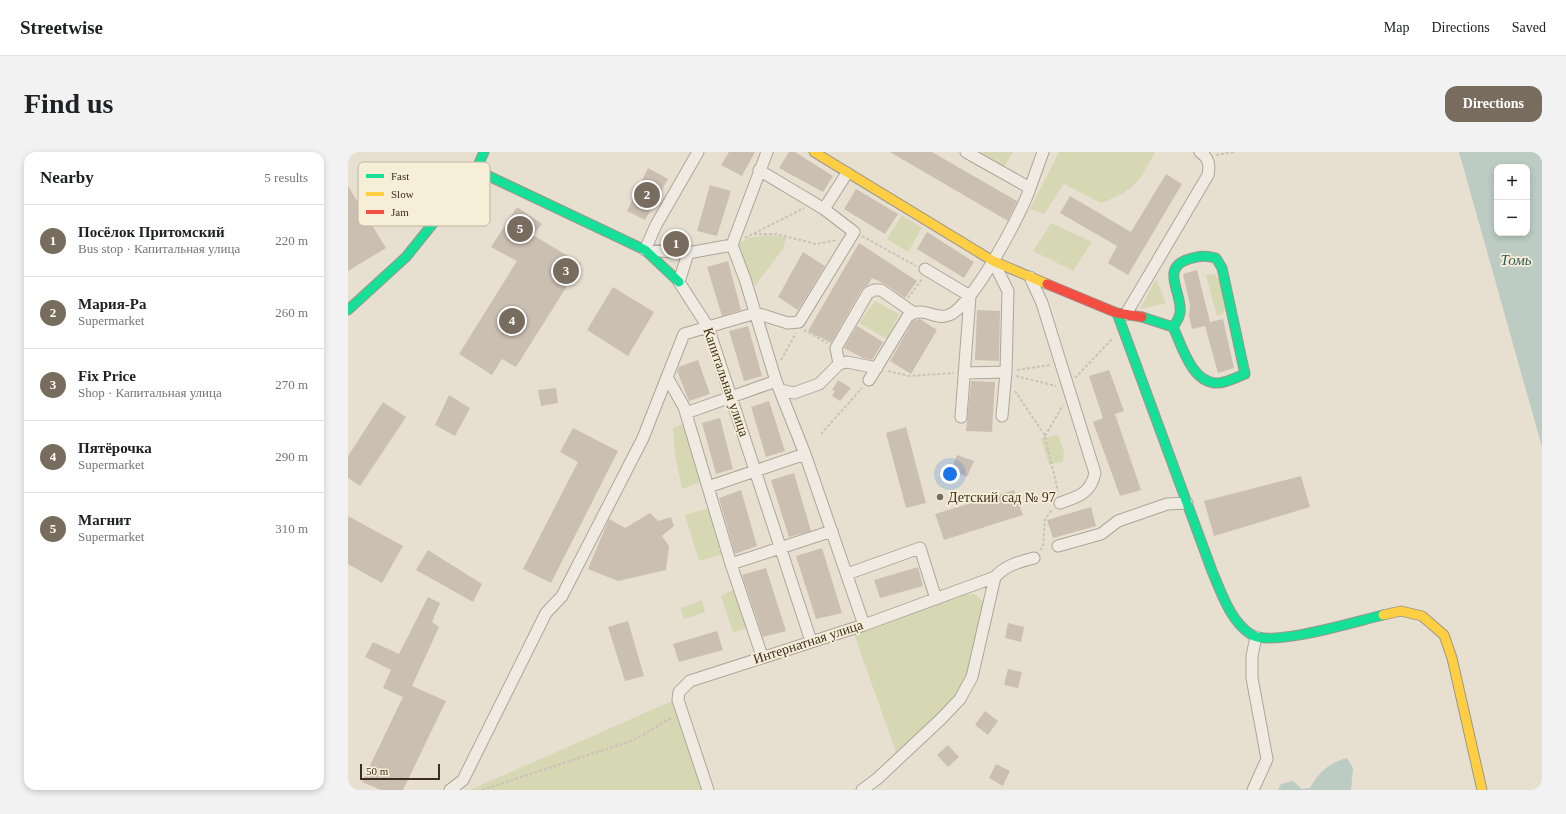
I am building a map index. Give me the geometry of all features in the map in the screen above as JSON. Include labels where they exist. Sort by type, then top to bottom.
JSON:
[{"type":"street","points":[[480,162],[484,152]]},
{"type":"street","points":[[645,250],[660,218],[698,152]]},
{"type":"street","points":[[766,152],[732,245],[756,313],[776,382],[805,454],[864,624]]},
{"type":"street","points":[[814,152],[993,261],[1030,278],[1122,314],[1152,319],[1173,327],[1193,369],[1205,380],[1219,383],[1245,374],[1222,268],[1216,258],[1204,255],[1192,257],[1179,262],[1174,267],[1173,275],[1180,304],[1180,312],[1173,327]]},
{"type":"street","points":[[966,152],[1030,188]]},
{"type":"street","points":[[839,364],[836,348],[868,293],[874,290],[881,290],[910,310],[925,312],[942,317],[948,316],[959,309],[970,296],[993,261],[1022,209],[1043,152]]},
{"type":"street","points":[[1203,154],[1210,168],[1208,175],[1122,314],[1123,328],[1187,503],[1228,608],[1248,632],[1256,637],[1267,639],[1284,638],[1401,611],[1422,616],[1444,635],[1452,658],[1482,790]]},
{"type":"street","points":[[450,790],[463,780],[546,613],[562,596],[643,438],[684,334],[756,313],[788,323],[799,322],[853,234],[824,209],[759,170]]},
{"type":"street","points":[[824,209],[847,173]]},
{"type":"street","points":[[490,177],[645,250],[679,282],[688,253]]},
{"type":"street","points":[[348,310],[406,257],[431,226]]},
{"type":"street","points":[[645,250],[688,253],[732,245]]},
{"type":"street","points":[[993,261],[1008,291],[1006,372],[1002,416]]},
{"type":"street","points":[[925,269],[970,296]]},
{"type":"street","points":[[1030,278],[1042,302],[1095,473],[1093,482],[1088,491],[1058,504]]},
{"type":"street","name":"Капитальная улица","points":[[679,282],[708,328],[756,470],[811,641]]},
{"type":"street","points":[[961,417],[970,296]]},
{"type":"street","points":[[870,380],[908,316],[910,310]]},
{"type":"street","points":[[686,413],[730,396],[776,382],[794,393],[819,384],[839,364],[847,362],[877,368]]},
{"type":"street","points":[[964,373],[1006,372]]},
{"type":"street","points":[[667,377],[686,413],[731,564],[762,656]]},
{"type":"street","points":[[708,487],[805,454]]},
{"type":"street","points":[[1058,546],[1102,534],[1118,521],[1167,504],[1187,503]]},
{"type":"street","points":[[731,564],[832,531]]},
{"type":"street","points":[[847,574],[920,548],[936,598]]},
{"type":"street","name":"Интернатная улица","points":[[708,790],[678,700],[679,692],[690,681],[762,656],[864,624],[995,577],[1002,569],[1012,564],[1034,558]]},
{"type":"street","points":[[862,790],[877,779],[942,719],[960,699],[972,677],[995,577]]},
{"type":"street","points":[[1253,790],[1267,759],[1252,678],[1252,656],[1256,637]]},
{"type":"path","points":[[1203,154],[1235,152]]},
{"type":"path","points":[[732,245],[814,203]]},
{"type":"path","points":[[754,234],[776,234],[816,244],[853,234],[910,264],[925,269],[920,284],[907,300],[910,310]]},
{"type":"path","points":[[776,382],[792,337],[800,328],[836,348]]},
{"type":"path","points":[[1045,436],[1058,410],[1071,392],[1074,379],[1123,328]]},
{"type":"path","points":[[1006,372],[1052,364],[1060,361]]},
{"type":"path","points":[[877,368],[910,376],[964,373]]},
{"type":"path","points":[[1006,372],[1071,392]]},
{"type":"path","points":[[821,434],[870,380]]},
{"type":"path","points":[[1014,389],[1045,436],[1057,486],[1058,504],[1045,519],[1043,547],[1034,558]]},
{"type":"path","points":[[482,790],[634,740],[681,712]]},
{"type":"green space","points":[[976,152],[1013,152],[1004,167]]},
{"type":"green space","points":[[1059,152],[1155,152],[1140,178],[1122,194],[1101,203],[1064,184],[1044,214],[1030,209]]},
{"type":"green space","points":[[902,215],[922,228],[908,252],[887,239]]},
{"type":"green space","points":[[1051,223],[1092,242],[1073,271],[1033,251]]},
{"type":"green space","points":[[767,235],[786,237],[783,249],[755,286],[736,245],[749,238]]},
{"type":"green space","points":[[1214,274],[1221,281],[1225,310],[1223,314],[1217,316],[1206,275]]},
{"type":"green space","points":[[1156,279],[1166,303],[1140,309]]},
{"type":"green space","points":[[875,301],[899,314],[887,339],[859,323]]},
{"type":"green space","points":[[685,423],[701,482],[682,489],[675,454],[673,428]]},
{"type":"green space","points":[[1058,435],[1064,452],[1063,461],[1049,465],[1041,438]]},
{"type":"green space","points":[[708,508],[721,555],[699,561],[685,515]]},
{"type":"green space","points":[[735,589],[749,627],[733,633],[721,596]]},
{"type":"green space","points":[[967,594],[975,594],[983,602],[968,680],[963,692],[897,755],[853,631]]},
{"type":"green space","points":[[702,600],[705,612],[684,619],[680,608]]},
{"type":"green space","points":[[672,701],[704,790],[470,790]]},
{"type":"water","name":"Томь","points":[[1459,152],[1542,152],[1542,447]]},
{"type":"water","points":[[1347,758],[1353,768],[1351,790],[1278,790],[1281,784],[1293,781],[1302,789],[1310,788],[1317,777],[1325,769],[1330,765]]},
{"type":"building","points":[[729,152],[755,152],[742,176],[721,165]]},
{"type":"building","points":[[789,152],[795,152],[833,176],[823,192],[779,168]]},
{"type":"building","points":[[890,152],[932,152],[1017,201],[1008,221]]},
{"type":"building","points":[[648,168],[668,179],[645,220],[627,211]]},
{"type":"building","points":[[1166,174],[1182,184],[1128,275],[1108,263],[1117,246],[1060,213],[1070,196],[1131,232]]},
{"type":"building","points":[[710,185],[731,191],[717,236],[697,231]]},
{"type":"building","points":[[348,186],[358,202],[358,226],[373,226],[386,248],[348,271]]},
{"type":"building","points":[[856,189],[898,214],[885,234],[844,209]]},
{"type":"building","points":[[517,207],[542,224],[533,235],[581,264],[516,367],[502,359],[492,375],[459,354],[517,261],[491,247]]},
{"type":"building","points":[[927,232],[974,262],[964,278],[917,249]]},
{"type":"building","points":[[859,243],[917,281],[905,298],[885,284],[872,278],[868,285],[862,289],[831,343],[808,331]]},
{"type":"building","points":[[803,252],[825,266],[798,310],[778,297]]},
{"type":"building","points":[[728,261],[741,310],[722,316],[707,267]]},
{"type":"building","points":[[1197,270],[1210,322],[1223,319],[1234,368],[1218,373],[1205,326],[1192,329],[1189,316],[1190,305],[1183,274]]},
{"type":"building","points":[[613,287],[654,312],[628,356],[587,330]]},
{"type":"building","points":[[977,310],[1000,311],[999,361],[975,360]]},
{"type":"building","points":[[920,319],[937,330],[911,374],[890,361],[913,321]]},
{"type":"building","points":[[748,326],[762,376],[744,381],[729,331]]},
{"type":"building","points":[[857,326],[883,342],[872,360],[863,358],[844,348]]},
{"type":"building","points":[[698,360],[710,394],[689,401],[677,371],[679,367]]},
{"type":"building","points":[[1109,370],[1124,411],[1115,414],[1141,490],[1120,496],[1093,422],[1103,418],[1089,376]]},
{"type":"building","points":[[838,380],[851,388],[840,401],[832,396],[835,391],[832,390]]},
{"type":"building","points":[[971,381],[995,382],[992,432],[966,431]]},
{"type":"building","points":[[556,388],[558,403],[541,406],[538,390]]},
{"type":"building","points":[[449,395],[470,408],[455,436],[435,425]]},
{"type":"building","points":[[769,401],[785,451],[766,457],[751,407]]},
{"type":"building","points":[[383,402],[406,417],[360,486],[348,478],[348,456]]},
{"type":"building","points":[[720,418],[733,469],[716,474],[702,423]]},
{"type":"building","points":[[906,427],[926,503],[906,508],[886,433]]},
{"type":"building","points":[[573,428],[618,451],[551,583],[523,569],[578,462],[560,452]]},
{"type":"building","points":[[957,455],[974,461],[967,477],[951,470]]},
{"type":"building","points":[[794,473],[811,531],[789,537],[771,480]]},
{"type":"building","points":[[1301,476],[1310,507],[1214,536],[1204,501]]},
{"type":"building","points":[[741,490],[757,546],[735,554],[719,498]]},
{"type":"building","points":[[1014,490],[1023,515],[944,540],[935,514]]},
{"type":"building","points":[[1091,507],[1096,526],[1053,538],[1047,520]]},
{"type":"building","points":[[650,513],[658,521],[671,517],[674,526],[662,536],[669,546],[666,570],[618,581],[588,569],[609,519],[625,528]]},
{"type":"building","points":[[348,516],[403,546],[382,583],[348,564]]},
{"type":"building","points":[[822,548],[842,613],[816,619],[796,556]]},
{"type":"building","points":[[428,550],[482,584],[473,602],[416,570]]},
{"type":"building","points":[[918,567],[923,586],[880,598],[874,580]]},
{"type":"building","points":[[766,568],[786,631],[763,637],[742,575]]},
{"type":"building","points":[[428,597],[440,603],[432,622],[439,627],[412,686],[446,701],[403,790],[381,790],[362,782],[403,697],[383,688],[391,670],[365,657],[373,642],[399,654]]},
{"type":"building","points":[[628,621],[644,676],[625,681],[608,627]]},
{"type":"building","points":[[1008,623],[1024,627],[1021,642],[1005,638]]},
{"type":"building","points":[[717,631],[723,650],[679,662],[673,644]]},
{"type":"building","points":[[1008,669],[1022,672],[1018,688],[1004,685]]},
{"type":"building","points":[[985,711],[998,721],[988,735],[975,725]]},
{"type":"building","points":[[948,745],[959,757],[948,767],[937,755]]},
{"type":"building","points":[[996,764],[1010,771],[1003,786],[989,778]]},
{"type":"traffic: fast","points":[[480,162],[484,152]]},
{"type":"traffic: fast","points":[[490,177],[645,250],[679,282]]},
{"type":"traffic: fast","points":[[348,310],[406,257],[431,226]]},
{"type":"traffic: fast","points":[[1142,317],[1173,327],[1189,362],[1195,371],[1209,382],[1221,383],[1245,374],[1222,268],[1216,258],[1205,256],[1193,258],[1180,263],[1175,268],[1174,282],[1180,305],[1180,313],[1173,327]]},
{"type":"traffic: fast","points":[[1117,313],[1212,571],[1223,597],[1238,623],[1252,635],[1263,638],[1278,638],[1316,632],[1383,615]]},
{"type":"traffic: slow","points":[[814,152],[993,261],[1047,284]]},
{"type":"traffic: slow","points":[[1383,615],[1401,611],[1422,616],[1444,635],[1452,658],[1482,790]]},
{"type":"traffic: jam","points":[[1047,284],[1117,313],[1142,317]]},
{"type":"place","name":"Мария-Ра","points":[[647,195]]},
{"type":"place","name":"Магнит","points":[[520,229]]},
{"type":"place","name":"Посёлок Притомский","points":[[676,244]]},
{"type":"place","name":"Fix Price","points":[[566,271]]},
{"type":"place","name":"Пятёрочка","points":[[512,321]]},
{"type":"place","name":"Детский сад № 97","points":[[940,497]]}]
